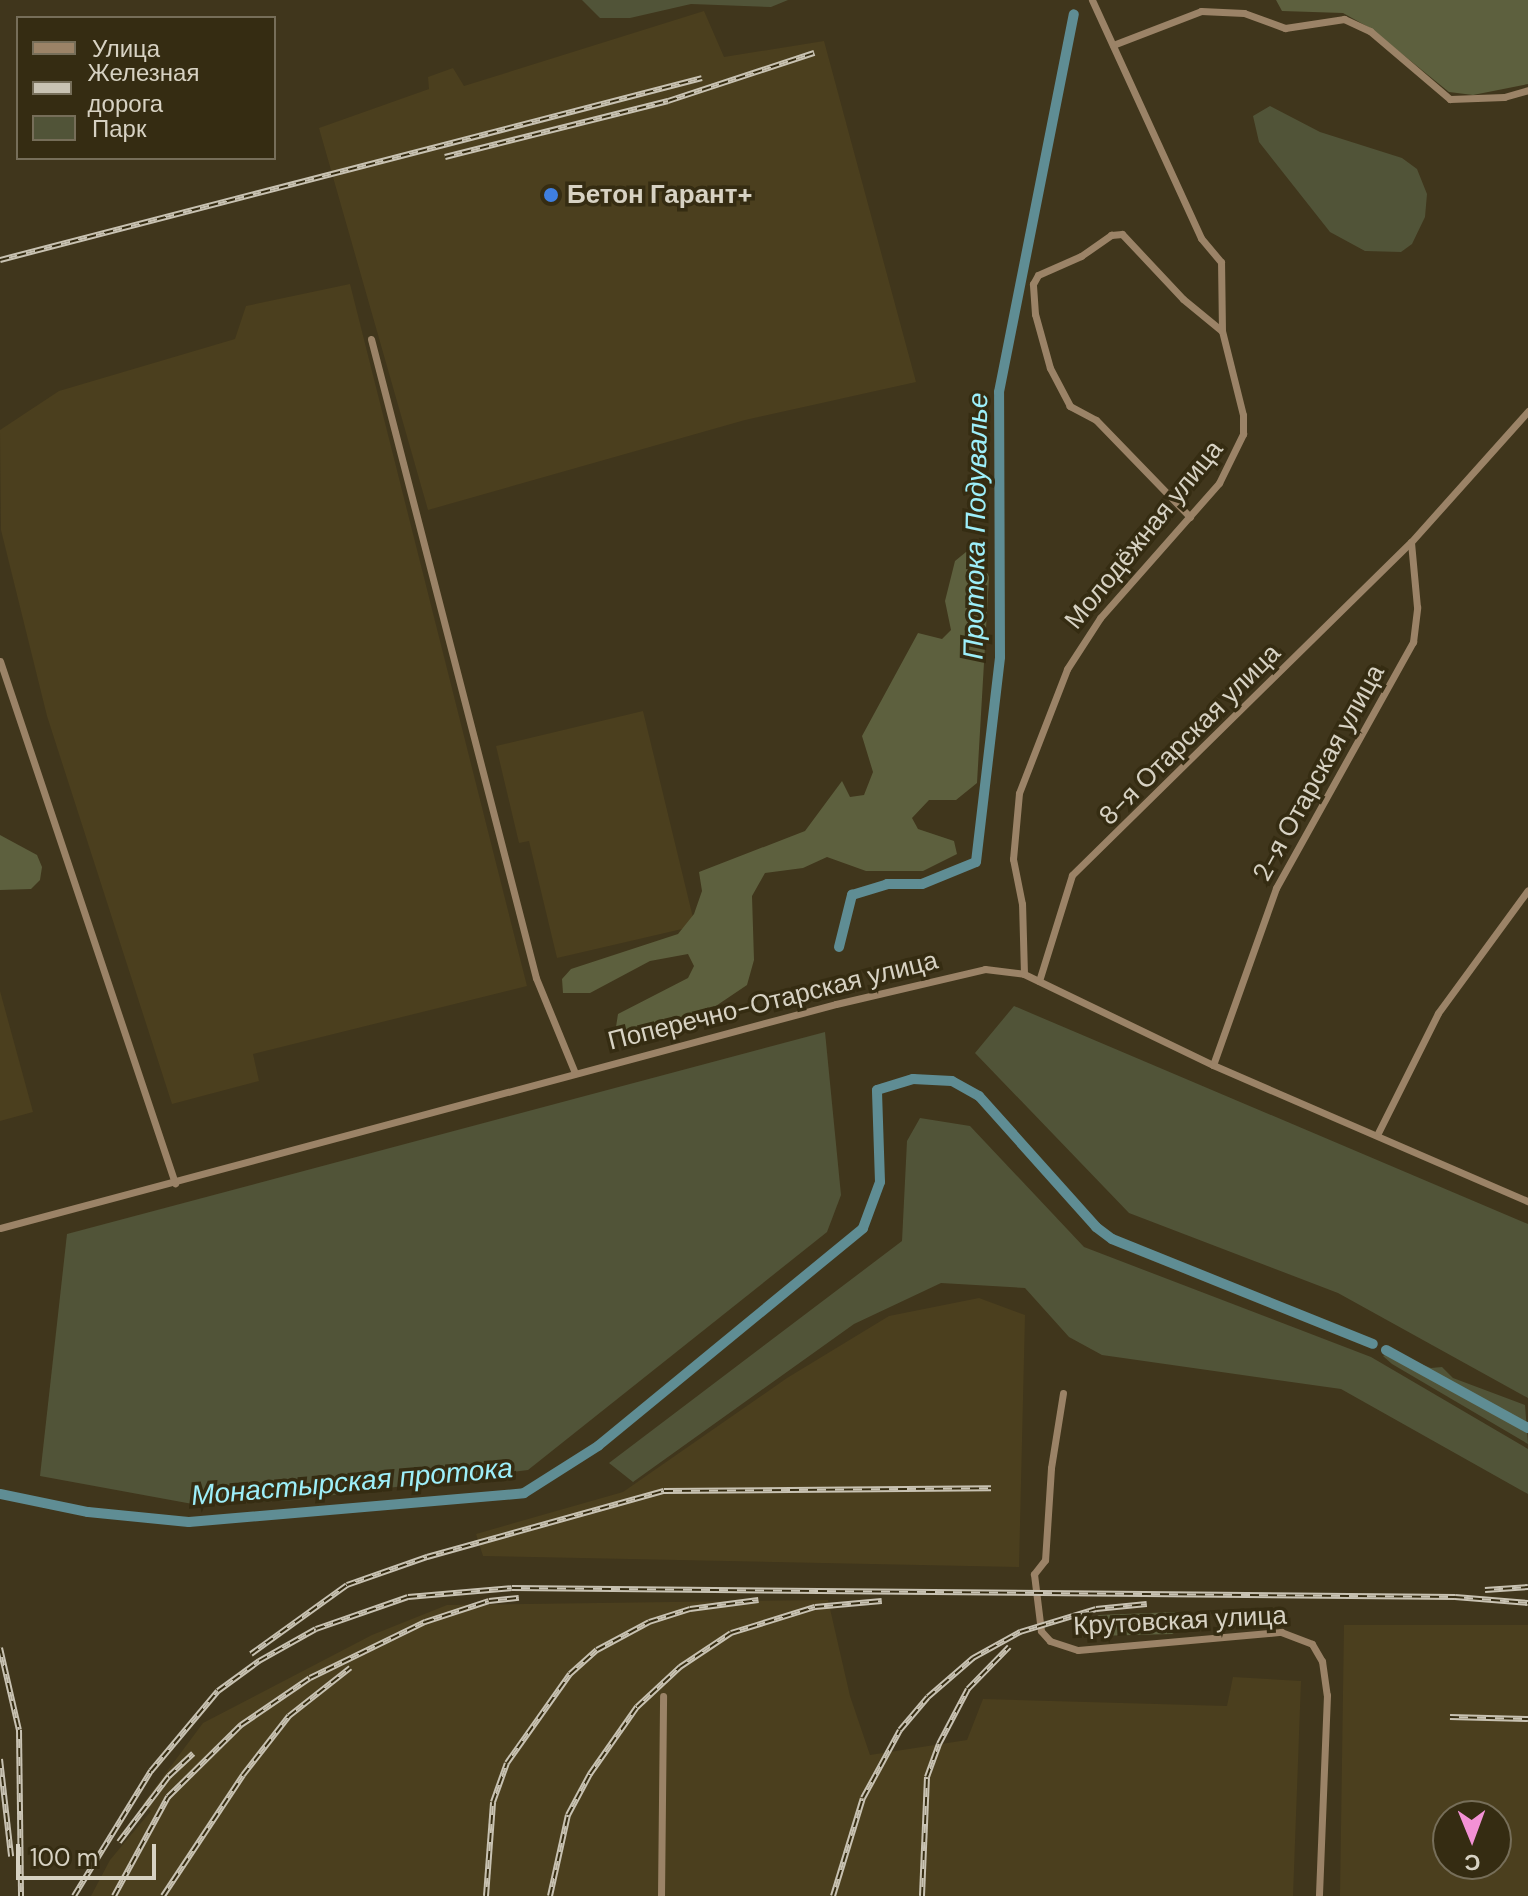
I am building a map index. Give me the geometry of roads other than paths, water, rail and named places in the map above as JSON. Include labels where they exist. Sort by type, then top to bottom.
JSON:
[{"type":"street","name":"Молодёжная улица","points":[[1024,974],[1022,904],[1013,859],[1019,793],[1082,641],[1219,483],[1243,434],[1243,415],[1222,331],[1221,262],[1201,238],[1092,0]]},
{"type":"street","points":[[1113,45],[1201,11],[1244,13],[1285,28],[1344,19],[1370,31],[1450,99],[1504,97],[1528,90]]},
{"type":"street","points":[[1190,517],[1096,420],[1070,406],[1050,368],[1035,314],[1033,284],[1038,275],[1081,256],[1111,235],[1122,234],[1183,299],[1222,331]]},
{"type":"street","points":[[371,339],[536,978],[575,1073]]},
{"type":"street","name":"8-я Отарская улица","points":[[1039,981],[1072,875],[1411,542],[1528,411]]},
{"type":"street","name":"2-я Отарская улица","points":[[1213,1065],[1276,888],[1413,642],[1417,607],[1411,542]]},
{"type":"street","points":[[0,661],[175,1183]]},
{"type":"street","points":[[1377,1135],[1438,1013],[1528,890]]},
{"type":"street","name":"Поперечно-Отарская улица","points":[[0,1228],[575,1073],[985,969],[1024,974],[1213,1065],[1528,1201]]},
{"type":"street","name":"Крутовская улица","points":[[1063,1393],[1051,1468],[1045,1560],[1034,1574],[1041,1631],[1050,1641],[1078,1650],[1281,1632],[1312,1644],[1322,1661],[1327,1695],[1319,1896]]},
{"type":"street","points":[[661,1896],[663,1696]]},
{"type":"waterway","name":"Протока Подувалье","points":[[839,947],[852,895],[887,884],[922,884],[976,862],[1000,657],[999,392],[1074,14]]},
{"type":"waterway","name":"Монастырская протока","points":[[0,1494],[88,1512],[189,1522],[524,1493],[598,1446],[863,1228],[880,1182],[877,1090],[913,1079],[952,1081],[979,1096],[1096,1227],[1112,1239],[1373,1344]]},
{"type":"waterway","points":[[1386,1350],[1528,1428]]},
{"type":"railway","points":[[445,157],[668,101],[814,53]]},
{"type":"railway","points":[[0,260],[702,78]]},
{"type":"railway","points":[[251,1654],[347,1585],[427,1557],[664,1491],[991,1488]]},
{"type":"railway","points":[[1485,1590],[1528,1587]]},
{"type":"railway","points":[[74,1896],[151,1771],[218,1691],[259,1661],[316,1629],[408,1597],[512,1588],[1455,1597],[1528,1603]]},
{"type":"railway","points":[[114,1896],[168,1797],[241,1725],[310,1678],[425,1622],[489,1601],[519,1598]]},
{"type":"railway","points":[[486,1896],[493,1802],[507,1763],[570,1674],[597,1650],[649,1622],[690,1609],[758,1600]]},
{"type":"railway","points":[[550,1896],[568,1815],[590,1774],[637,1707],[680,1667],[731,1633],[815,1607],[882,1601]]},
{"type":"railway","points":[[833,1896],[863,1798],[900,1730],[928,1697],[973,1658],[1020,1632],[1096,1609],[1147,1604]]},
{"type":"railway","points":[[922,1896],[927,1777],[939,1744],[968,1689],[1009,1647]]},
{"type":"railway","points":[[0,1648],[19,1730],[21,1896]]},
{"type":"railway","points":[[163,1896],[243,1775],[289,1716],[350,1668]]},
{"type":"railway","points":[[1450,1717],[1528,1719]]},
{"type":"railway","points":[[119,1842],[169,1776],[193,1754]]},
{"type":"railway","points":[[0,1759],[11,1856]]},
{"type":"place","name":"Бетон Гарант+","points":[[551,195]]}]
